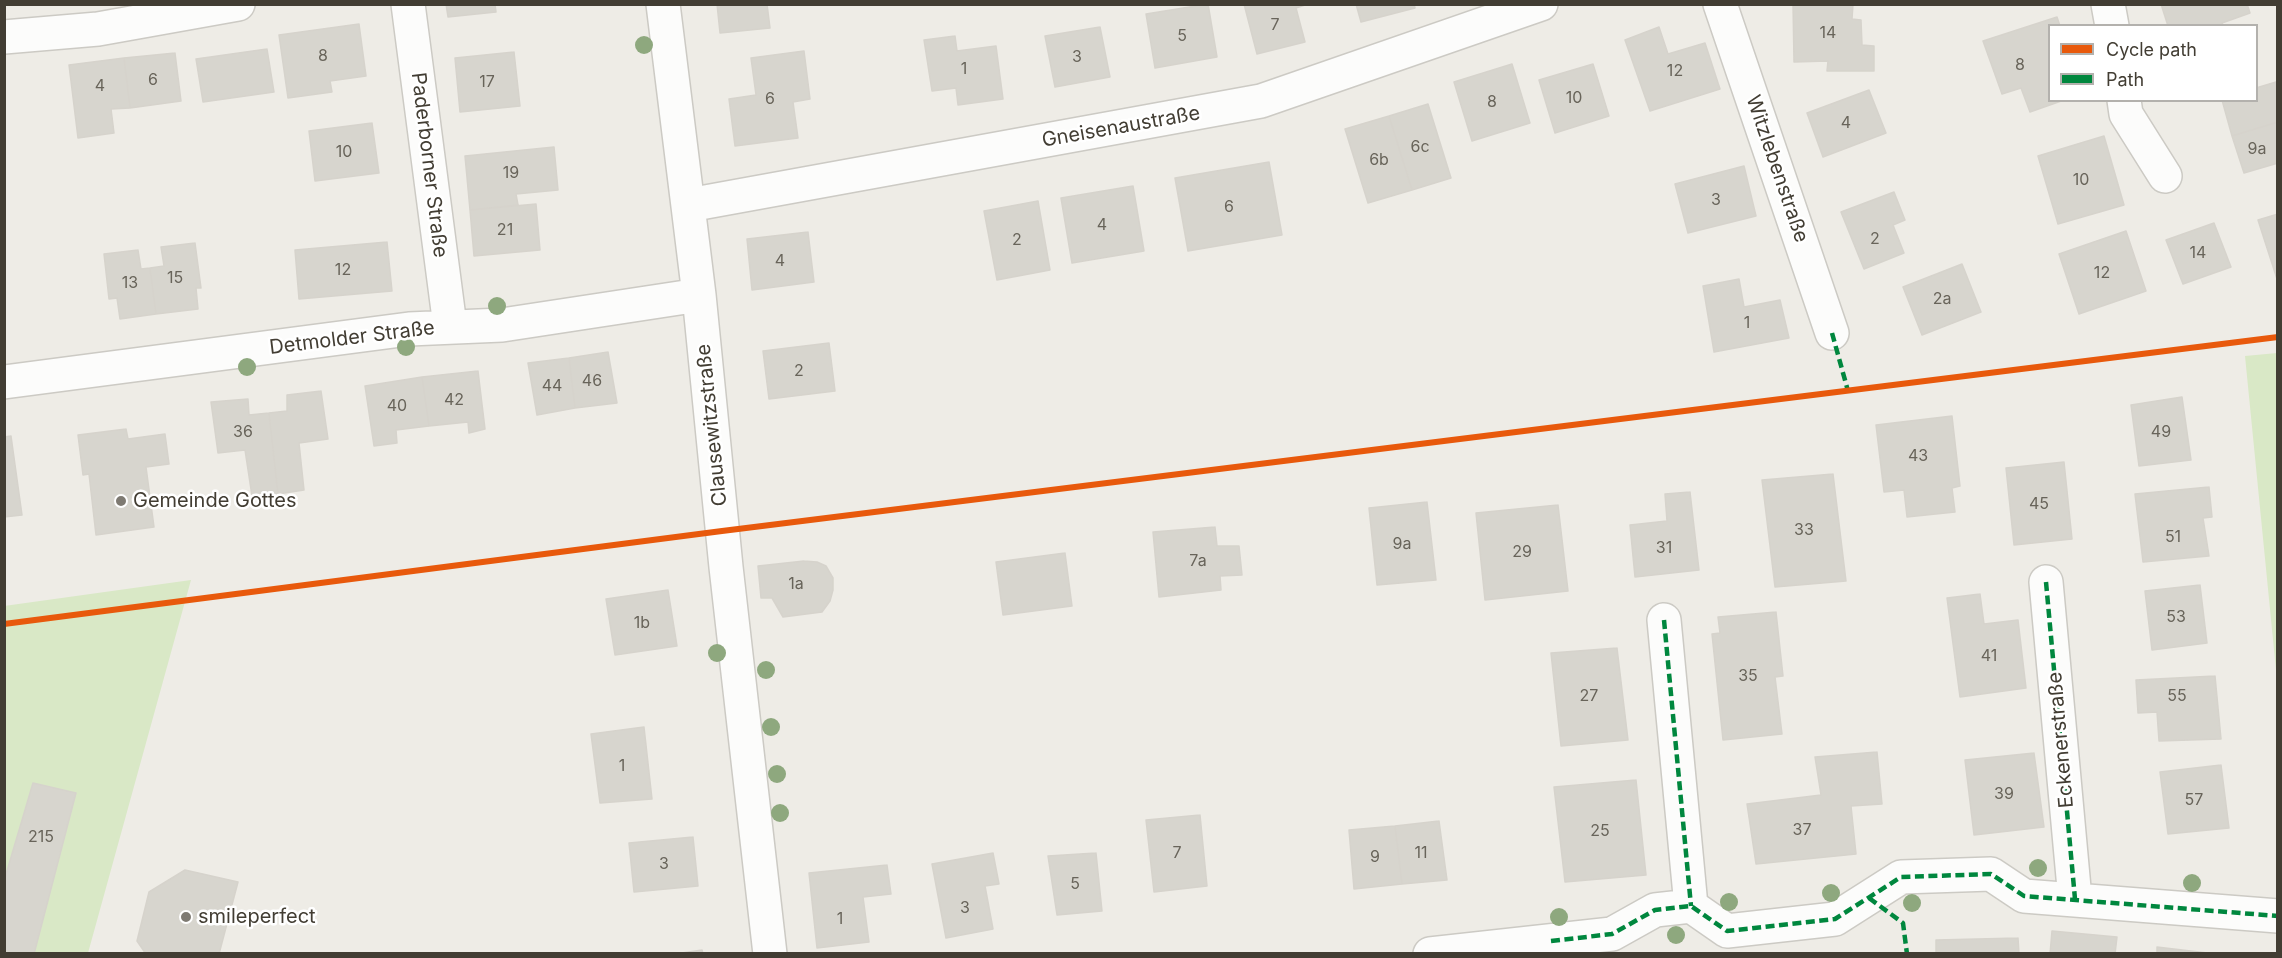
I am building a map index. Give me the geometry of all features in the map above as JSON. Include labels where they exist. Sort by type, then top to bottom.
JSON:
[{"type":"street","points":[[4,37],[98,29],[238,4]]},
{"type":"street","name":"Paderborner Straße","points":[[408,4],[450,326]]},
{"type":"street","name":"Clausewitzstraße","points":[[663,4],[689,205],[725,558],[770,954]]},
{"type":"street","name":"Gneisenaustraße","points":[[689,205],[1261,101],[1541,4]]},
{"type":"street","name":"Witzlebenstraße","points":[[1720,4],[1832,333]]},
{"type":"street","points":[[2108,4],[2112,24]]},
{"type":"street","points":[[2124,102],[2126,114],[2165,176]]},
{"type":"street","name":"Detmolder Straße","points":[[4,382],[409,328],[502,325],[699,295]]},
{"type":"street","name":"Eckenerstraße","points":[[2046,582],[2075,898]]},
{"type":"street","points":[[1664,620],[1691,906]]},
{"type":"street","points":[[1430,954],[1612,934],[1655,910],[1691,906],[1727,931],[1835,919],[1901,877],[1990,874],[2024,896],[2075,898],[2277,916]]},
{"type":"green space","points":[[2278,353],[2277,680],[2245,356]]},
{"type":"green space","points":[[191,580],[88,953],[5,953],[4,606]]},
{"type":"building","points":[[446,4],[495,4],[496,12],[448,17]]},
{"type":"building","points":[[717,4],[767,4],[770,28],[720,33]]},
{"type":"building","points":[[1208,4],[1217,57],[1155,68],[1146,14]]},
{"type":"building","points":[[1244,4],[1308,4],[1296,8],[1305,42],[1257,54]]},
{"type":"building","points":[[1356,4],[1414,4],[1415,8],[1361,22]]},
{"type":"building","points":[[1793,4],[1853,4],[1852,19],[1861,20],[1862,45],[1874,46],[1874,71],[1827,71],[1828,61],[1794,62]]},
{"type":"building","points":[[2161,4],[2247,4],[2250,13],[2222,24],[2167,24]]},
{"type":"building","points":[[2057,17],[2059,24],[2048,24],[2048,102],[2058,102],[2030,112],[2021,88],[2002,94],[1983,41]]},
{"type":"building","points":[[359,24],[366,76],[330,81],[332,92],[288,98],[279,35]]},
{"type":"building","points":[[1100,27],[1110,77],[1055,87],[1045,36]]},
{"type":"building","points":[[1659,27],[1668,54],[1705,43],[1720,89],[1650,111],[1625,40]]},
{"type":"building","points":[[955,36],[957,51],[996,46],[1003,99],[958,105],[956,88],[932,91],[924,40]]},
{"type":"building","points":[[267,49],[274,92],[203,102],[196,59]]},
{"type":"building","points":[[804,51],[810,99],[793,102],[798,138],[735,146],[729,99],[756,95],[751,58]]},
{"type":"building","points":[[514,52],[520,106],[460,112],[455,58]]},
{"type":"building","points":[[175,53],[181,101],[130,108],[124,58]]},
{"type":"building","points":[[124,58],[130,108],[111,109],[114,133],[78,138],[69,65]]},
{"type":"building","points":[[1512,64],[1530,123],[1472,141],[1454,82]]},
{"type":"building","points":[[1593,64],[1609,116],[1555,133],[1539,80]]},
{"type":"building","points":[[2276,82],[2278,122],[2232,136],[2223,102],[2258,102],[2258,87]]},
{"type":"building","points":[[1869,90],[1886,133],[1823,157],[1807,113]]},
{"type":"building","points":[[1428,104],[1451,178],[1412,190],[1389,116]]},
{"type":"building","points":[[1389,116],[1412,190],[1368,203],[1345,129]]},
{"type":"building","points":[[2278,122],[2278,163],[2244,173],[2232,136]]},
{"type":"building","points":[[372,123],[379,173],[315,181],[309,131]]},
{"type":"building","points":[[2104,136],[2124,205],[2058,224],[2038,156]]},
{"type":"building","points":[[554,147],[558,190],[516,194],[518,205],[470,210],[465,156]]},
{"type":"building","points":[[1269,162],[1282,235],[1188,251],[1175,178]]},
{"type":"building","points":[[1744,166],[1756,216],[1688,233],[1675,184]]},
{"type":"building","points":[[1133,186],[1144,251],[1072,263],[1061,198]]},
{"type":"building","points":[[1894,192],[1905,220],[1893,225],[1904,253],[1864,269],[1841,212]]},
{"type":"building","points":[[1038,201],[1050,270],[997,280],[984,211]]},
{"type":"building","points":[[536,204],[540,250],[474,256],[470,210]]},
{"type":"building","points":[[2278,214],[2278,279],[2277,279],[2258,220]]},
{"type":"building","points":[[2214,223],[2231,267],[2183,284],[2166,240]]},
{"type":"building","points":[[2126,231],[2146,291],[2079,314],[2059,254]]},
{"type":"building","points":[[808,232],[814,282],[752,290],[747,239]]},
{"type":"building","points":[[387,242],[392,291],[299,299],[295,250]]},
{"type":"building","points":[[195,243],[201,288],[196,288],[198,309],[156,314],[150,268],[164,266],[161,247]]},
{"type":"building","points":[[138,250],[141,269],[150,268],[156,314],[120,319],[117,298],[109,299],[104,254]]},
{"type":"building","points":[[1962,264],[1981,312],[1922,335],[1903,287]]},
{"type":"building","points":[[1739,279],[1744,307],[1780,300],[1789,338],[1714,352],[1703,286]]},
{"type":"building","points":[[829,343],[835,391],[769,399],[763,351]]},
{"type":"building","points":[[608,352],[617,403],[575,408],[569,358]]},
{"type":"building","points":[[569,358],[575,408],[537,415],[528,363]]},
{"type":"building","points":[[478,371],[485,429],[469,433],[468,422],[429,426],[422,377]]},
{"type":"building","points":[[422,377],[429,426],[396,430],[397,443],[374,446],[365,386]]},
{"type":"building","points":[[321,391],[328,439],[299,443],[304,490],[278,494],[269,413],[287,411],[287,395]]},
{"type":"building","points":[[2182,397],[2191,460],[2139,466],[2131,405]]},
{"type":"building","points":[[248,399],[249,415],[269,413],[278,494],[252,496],[245,450],[218,453],[211,402]]},
{"type":"building","points":[[1952,416],[1960,486],[1952,488],[1955,512],[1907,517],[1904,490],[1884,492],[1876,425]]},
{"type":"building","name":"Gemeinde Gottes","points":[[126,429],[128,439],[165,434],[169,464],[146,467],[154,527],[96,535],[89,474],[83,475],[78,435]]},
{"type":"building","points":[[11,436],[22,515],[4,517],[4,437]]},
{"type":"building","points":[[2064,462],[2072,539],[2014,545],[2006,468]]},
{"type":"building","points":[[1833,474],[1846,581],[1775,587],[1762,480]]},
{"type":"building","points":[[2209,487],[2212,517],[2203,518],[2209,556],[2143,562],[2135,494]]},
{"type":"building","points":[[1690,492],[1699,570],[1635,577],[1630,525],[1667,521],[1665,494]]},
{"type":"building","points":[[1427,502],[1436,580],[1377,585],[1369,508]]},
{"type":"building","points":[[1558,505],[1568,591],[1485,600],[1476,513]]},
{"type":"building","points":[[1215,527],[1217,546],[1239,546],[1242,575],[1220,576],[1221,590],[1159,597],[1153,532]]},
{"type":"building","points":[[1065,553],[1072,606],[1003,615],[996,562]]},
{"type":"building","points":[[804,561],[817,562],[826,566],[833,578],[830,601],[822,612],[783,617],[772,598],[761,598],[758,566]]},
{"type":"building","points":[[2200,585],[2207,643],[2152,650],[2145,591]]},
{"type":"building","points":[[668,590],[677,646],[615,655],[606,599]]},
{"type":"building","points":[[1980,594],[1984,624],[2018,620],[2026,688],[1960,697],[1947,598]]},
{"type":"building","points":[[1776,612],[1783,676],[1775,677],[1782,734],[1723,740],[1712,634],[1720,633],[1718,617]]},
{"type":"building","points":[[1617,648],[1628,740],[1561,746],[1551,653]]},
{"type":"building","points":[[2215,676],[2221,739],[2159,741],[2157,712],[2138,713],[2136,680]]},
{"type":"building","points":[[644,727],[652,799],[600,803],[591,734]]},
{"type":"building","points":[[1877,752],[1882,804],[1851,806],[1856,854],[1756,864],[1747,804],[1821,795],[1815,757]]},
{"type":"building","points":[[2034,753],[2044,827],[1974,835],[1965,760]]},
{"type":"building","points":[[2221,765],[2229,828],[2168,834],[2160,772]]},
{"type":"building","points":[[1636,780],[1646,875],[1565,882],[1554,787]]},
{"type":"building","points":[[33,783],[76,793],[34,954],[4,954],[4,881]]},
{"type":"building","points":[[1200,815],[1207,886],[1154,892],[1146,820]]},
{"type":"building","points":[[1439,821],[1447,880],[1402,884],[1395,826]]},
{"type":"building","points":[[1395,826],[1402,884],[1354,889],[1349,830]]},
{"type":"building","points":[[693,837],[698,886],[634,892],[629,843]]},
{"type":"building","points":[[993,853],[999,884],[985,886],[993,929],[946,938],[932,864]]},
{"type":"building","points":[[1096,853],[1102,911],[1057,915],[1048,856]]},
{"type":"building","points":[[887,865],[891,894],[863,897],[869,942],[817,948],[809,873]]},
{"type":"building","name":"smileperfect","points":[[185,870],[238,882],[219,954],[146,954],[137,941],[149,892]]},
{"type":"building","points":[[2052,931],[2117,937],[2115,954],[2050,954]]},
{"type":"building","points":[[2018,938],[2019,954],[1936,954],[1936,940]]},
{"type":"building","points":[[2157,947],[2216,954],[2157,954]]},
{"type":"building","points":[[702,950],[703,954],[675,954]]},
{"type":"marked path","points":[[1832,333],[1848,391]]},
{"type":"marked path","points":[[2046,582],[2075,899]]},
{"type":"marked path","points":[[1664,620],[1691,906]]},
{"type":"marked path","points":[[1551,941],[1612,934],[1655,910],[1691,906],[1727,931],[1835,919],[1901,877],[1991,874],[2024,896],[2278,916]]},
{"type":"marked path","points":[[1869,898],[1903,923],[1907,954]]},
{"type":"cycle path","points":[[4,624],[722,531],[2278,337]]},
{"type":"place","name":"Gemeinde Gottes","points":[[121,501]]},
{"type":"place","name":"smileperfect","points":[[186,917]]}]
